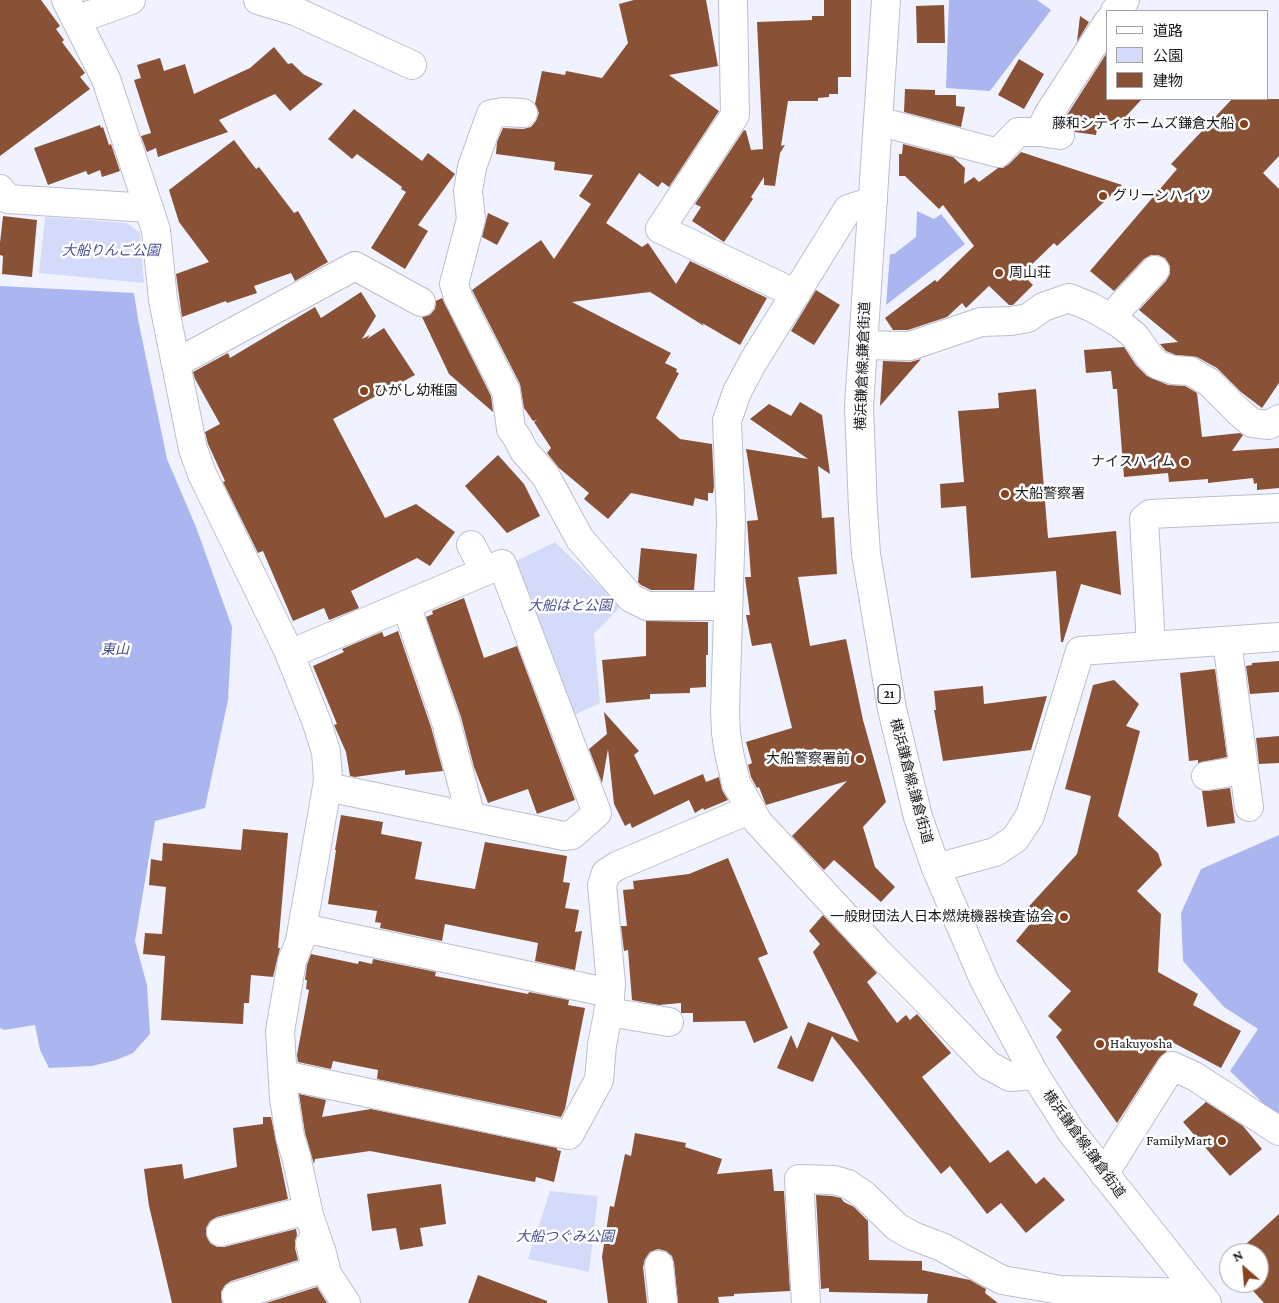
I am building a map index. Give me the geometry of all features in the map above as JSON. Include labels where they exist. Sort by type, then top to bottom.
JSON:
[{"type":"street","points":[[131,0],[71,10],[106,79],[156,230],[163,300],[193,449],[202,474],[290,654],[326,752],[327,787],[303,928],[292,960],[280,1031],[284,1098],[316,1266],[315,1270],[236,1296]]},
{"type":"street","points":[[258,0],[295,11],[412,65]]},
{"type":"street","points":[[733,0],[735,115],[660,229],[796,294]]},
{"type":"street","name":"横浜鎌倉線;鎌倉街道","points":[[886,0],[859,406],[866,554],[892,709],[918,817],[936,868],[984,980],[1035,1075],[1070,1130],[1203,1298]]},
{"type":"street","points":[[1116,10],[1125,0]]},
{"type":"street","points":[[878,121],[998,153],[1018,132],[1050,133],[1048,115],[1106,25]]},
{"type":"street","points":[[523,113],[503,112],[491,114],[472,167],[468,191],[471,219],[454,284],[458,297],[506,391],[510,429],[524,451],[545,475],[580,539],[631,598],[647,606],[728,606]]},
{"type":"street","points":[[0,189],[8,199],[149,208]]},
{"type":"street","points":[[873,201],[848,209],[736,392],[727,421],[731,521],[726,733],[736,784],[758,822],[872,946],[988,1065],[1010,1077],[1035,1075]]},
{"type":"street","points":[[176,363],[356,266],[421,302]]},
{"type":"street","points":[[1110,318],[1155,270]]},
{"type":"street","points":[[863,345],[910,346],[981,322],[1011,321],[1028,318],[1043,307],[1069,298],[1091,307],[1135,336],[1158,365],[1172,370],[1190,371],[1209,382],[1252,423],[1269,426],[1279,419]]},
{"type":"street","points":[[1151,646],[1144,519],[1150,514],[1279,508]]},
{"type":"street","points":[[471,544],[485,571]]},
{"type":"street","points":[[290,654],[502,564],[597,813],[572,835],[564,836],[327,787]]},
{"type":"street","points":[[406,605],[446,722],[468,806],[467,816]]},
{"type":"street","points":[[936,868],[995,852],[1015,839],[1030,816],[1080,651],[1279,637]]},
{"type":"street","points":[[1227,641],[1249,807]]},
{"type":"street","points":[[1206,776],[1244,770]]},
{"type":"street","points":[[283,1075],[569,1135],[599,1080],[611,984],[602,885],[606,873],[617,866],[751,810]]},
{"type":"street","points":[[303,928],[609,1002],[669,1022]]},
{"type":"street","points":[[1104,1174],[1172,1066],[1194,1076],[1279,1131]]},
{"type":"street","points":[[806,1303],[799,1179],[834,1180],[848,1184],[864,1195],[897,1227],[913,1236],[942,1247],[1002,1280],[1061,1290],[1203,1298]]},
{"type":"street","points":[[221,1232],[304,1211]]},
{"type":"street","points":[[304,1211],[327,1274],[346,1303]]},
{"type":"street","points":[[660,1265],[663,1303]]},
{"type":"green space","points":[[949,0],[1037,0],[1051,10],[990,91],[946,88]]},
{"type":"green space","points":[[917,211],[934,219],[941,214],[965,244],[886,305],[890,254],[894,254],[916,237]]},
{"type":"green space","name":"大船りんご公園","points":[[45,217],[127,223],[140,233],[144,283],[39,273]]},
{"type":"green space","name":"東山","points":[[0,286],[134,293],[167,459],[196,527],[232,627],[228,700],[205,808],[155,821],[135,941],[147,985],[150,1034],[133,1053],[116,1060],[92,1066],[49,1068],[40,1050],[35,1025],[4,1030],[0,1028]]},
{"type":"green space","name":"大船はと公園","points":[[555,542],[621,606],[594,634],[600,703],[574,715],[516,561]]},
{"type":"green space","points":[[1279,835],[1279,1115],[1270,1110],[1230,1071],[1258,1029],[1224,1007],[1183,961],[1181,913],[1201,869]]},
{"type":"green space","name":"大船つぐみ公園","points":[[550,1191],[598,1196],[589,1272],[528,1259]]},
{"type":"building","points":[[0,0],[41,0],[60,26],[56,29],[64,40],[62,42],[85,73],[80,77],[90,89],[0,156]]},
{"type":"building","points":[[634,0],[706,0],[718,66],[669,75],[719,111],[669,187],[662,182],[658,187],[639,173],[606,223],[642,247],[648,243],[676,284],[690,261],[767,298],[740,345],[702,323],[704,326],[650,292],[572,302],[671,353],[665,363],[677,369],[676,372],[679,373],[656,418],[680,439],[712,444],[714,487],[713,493],[708,493],[708,501],[695,498],[693,506],[631,493],[608,519],[584,499],[589,493],[559,468],[547,453],[551,448],[534,422],[537,420],[533,421],[524,408],[520,384],[472,290],[541,240],[554,259],[591,204],[579,196],[593,175],[554,170],[555,162],[496,154],[497,142],[503,128],[523,129],[531,127],[536,121],[539,113],[535,104],[542,71],[565,75],[566,71],[602,78],[628,43],[619,4]]},
{"type":"building","points":[[824,0],[851,0],[851,77],[838,77],[838,94],[829,94],[829,97],[818,98],[818,101],[788,101],[781,146],[785,145],[780,153],[775,186],[764,185],[764,177],[751,197],[753,199],[724,242],[692,221],[701,207],[695,204],[744,130],[746,131],[751,150],[763,149],[757,22],[812,20],[812,16],[824,16]]},
{"type":"building","points":[[944,5],[945,43],[917,43],[916,6]]},
{"type":"building","points":[[1080,16],[1089,22],[1077,42]]},
{"type":"building","points":[[274,47],[288,64],[292,63],[303,74],[323,84],[290,111],[275,94],[219,120],[228,132],[158,157],[156,148],[147,152],[141,136],[151,133],[134,80],[141,78],[137,65],[160,58],[164,71],[185,64],[194,94],[250,68]]},
{"type":"building","points":[[1106,54],[1106,100],[1141,100],[1116,127],[1100,112],[1096,135],[1075,132],[1070,123],[1066,121],[1067,115]]},
{"type":"building","points":[[1019,59],[1044,74],[1024,109],[998,95]]},
{"type":"building","points":[[905,89],[935,90],[935,95],[956,95],[956,106],[965,107],[961,127],[904,112]]},
{"type":"building","points":[[1279,99],[1279,156],[1263,173],[1279,189],[1279,383],[1262,408],[1241,392],[1217,368],[1197,357],[1176,355],[1166,351],[1160,344],[1178,342],[1139,310],[1166,281],[1170,274],[1170,266],[1165,258],[1151,255],[1144,259],[1114,291],[1090,271],[1177,169],[1171,164],[1231,100]]},
{"type":"building","points":[[354,109],[422,161],[428,153],[455,174],[418,225],[428,231],[405,269],[371,248],[406,192],[357,154],[352,159],[328,139]]},
{"type":"building","points":[[100,125],[101,128],[103,127],[109,145],[111,144],[120,171],[102,177],[100,170],[88,175],[86,171],[48,185],[34,148]]},
{"type":"building","points":[[234,140],[256,169],[259,167],[294,213],[298,211],[328,262],[295,281],[291,273],[254,286],[257,293],[227,303],[226,301],[182,317],[176,274],[209,262],[179,222],[169,190]]},
{"type":"building","points":[[903,144],[953,157],[965,168],[964,184],[974,177],[979,182],[998,168],[1003,168],[1009,164],[1021,152],[1122,185],[1057,246],[1054,243],[1022,274],[1033,285],[1013,305],[1009,305],[989,286],[966,308],[962,303],[947,317],[908,330],[893,330],[885,318],[935,280],[937,282],[974,246],[943,205],[939,209],[905,176],[899,176],[899,154],[902,154]]},
{"type":"building","points":[[488,213],[509,223],[497,245],[482,237]]},
{"type":"building","points":[[3,216],[37,220],[32,277],[2,274],[3,256],[0,255],[0,243]]},
{"type":"building","points":[[816,290],[840,305],[814,345],[791,331]]},
{"type":"building","points":[[361,292],[376,316],[362,339],[370,335],[367,339],[384,328],[415,375],[333,419],[385,518],[416,504],[455,532],[430,566],[417,558],[351,591],[359,608],[329,620],[324,608],[293,621],[263,551],[258,553],[223,482],[225,481],[208,444],[205,432],[220,424],[193,372],[228,353],[230,358],[315,307],[321,318]]},
{"type":"building","points":[[442,298],[491,396],[493,412],[449,374],[422,317],[430,315],[435,309],[436,301]]},
{"type":"building","points":[[1124,347],[1136,365],[1147,376],[1168,385],[1185,386],[1197,393],[1202,437],[1240,433],[1243,435],[1232,451],[1279,448],[1279,488],[1257,490],[1257,483],[1254,484],[1253,478],[1208,483],[1208,479],[1169,482],[1168,473],[1124,477],[1117,389],[1113,389],[1111,371],[1086,373],[1084,350]]},
{"type":"building","points":[[921,359],[880,406],[883,361],[910,362]]},
{"type":"building","name":"大船警察署","points":[[1036,389],[1048,538],[1116,531],[1121,595],[1081,584],[1063,642],[1061,642],[1056,571],[971,578],[966,506],[941,508],[940,484],[964,482],[958,411],[999,408],[998,393]]},
{"type":"building","points":[[800,402],[822,415],[830,474],[818,466],[822,518],[834,517],[837,574],[798,577],[810,646],[846,639],[863,720],[886,802],[863,827],[875,867],[895,887],[881,902],[834,860],[824,870],[792,836],[847,781],[766,805],[759,787],[757,788],[751,777],[748,765],[752,763],[746,742],[792,728],[771,643],[752,646],[746,615],[750,615],[745,577],[751,577],[747,521],[758,520],[746,449],[808,459],[750,419],[769,404],[791,416]]},
{"type":"building","points":[[498,455],[524,484],[540,516],[507,533],[465,486]]},
{"type":"building","points":[[641,548],[697,554],[694,590],[651,590],[641,585],[638,582]]},
{"type":"building","points":[[464,598],[484,658],[517,646],[575,800],[537,814],[528,789],[488,803],[474,767],[461,717],[426,617],[433,614],[432,611]]},
{"type":"building","points":[[646,621],[708,622],[706,687],[690,688],[690,693],[650,694],[650,699],[606,703],[602,660],[646,656]]},
{"type":"building","points":[[398,631],[431,727],[443,771],[405,775],[405,770],[355,777],[350,776],[346,752],[334,725],[337,724],[313,666],[344,652],[342,649],[382,632],[384,637]]},
{"type":"building","points":[[1279,661],[1279,692],[1250,694],[1246,666],[1252,665],[1252,663]]},
{"type":"building","points":[[1215,669],[1227,757],[1198,763],[1198,760],[1189,761],[1180,673]]},
{"type":"building","points":[[1114,680],[1139,704],[1126,726],[1140,731],[1118,816],[1158,853],[1162,865],[1137,891],[1161,914],[1158,972],[1198,994],[1193,1005],[1241,1031],[1221,1068],[1172,1042],[1166,1052],[1159,1058],[1117,1123],[1056,1037],[1062,1030],[1048,1016],[1071,991],[1016,941],[1030,924],[1021,915],[1077,854],[1091,796],[1065,789],[1093,685]]},
{"type":"building","points":[[983,686],[984,704],[1047,696],[1031,750],[943,761],[934,710],[936,710],[934,691]]},
{"type":"building","points":[[604,712],[639,751],[634,755],[654,795],[703,774],[706,782],[719,777],[722,790],[728,800],[704,810],[703,808],[695,813],[689,800],[632,828],[630,823],[625,826],[614,804],[608,749],[602,783],[589,749],[607,734]]},
{"type":"building","points":[[1279,736],[1279,763],[1259,764],[1256,738]]},
{"type":"building","points":[[1230,788],[1235,823],[1207,827],[1202,791]]},
{"type":"building","points":[[341,815],[383,822],[381,834],[422,842],[415,879],[475,889],[485,842],[567,856],[563,882],[570,883],[565,908],[579,910],[575,932],[582,931],[575,970],[535,961],[538,943],[445,924],[442,941],[380,928],[381,923],[375,922],[377,911],[328,904]]},
{"type":"building","points":[[243,829],[288,833],[278,948],[280,948],[273,977],[251,975],[249,1003],[244,1003],[243,1024],[161,1020],[165,956],[143,954],[145,933],[162,934],[166,887],[149,885],[151,859],[162,861],[163,843],[241,850]]},
{"type":"building","points":[[728,858],[768,954],[758,958],[788,1028],[754,1043],[745,1021],[693,1022],[693,1013],[681,1013],[681,1003],[659,1005],[632,1000],[628,950],[624,951],[621,926],[627,926],[623,890],[634,889],[633,881],[689,874]]},
{"type":"building","points":[[823,915],[877,973],[867,982],[897,1023],[906,1015],[910,1020],[917,1014],[951,1053],[922,1077],[990,1163],[1008,1150],[1036,1184],[1044,1177],[1065,1200],[1026,1233],[1001,1203],[987,1214],[950,1166],[941,1174],[832,1036],[813,1082],[777,1068],[791,1035],[797,1049],[808,1022],[859,1042],[813,952],[820,944],[809,931]]},
{"type":"building","points":[[311,954],[358,964],[359,961],[372,964],[373,959],[436,972],[435,976],[569,1000],[568,1005],[585,1008],[565,1109],[561,1117],[377,1079],[378,1070],[333,1061],[331,1069],[298,1062],[297,1055],[309,990],[306,989],[307,980],[305,980]]},
{"type":"building","points":[[299,1094],[326,1100],[322,1117],[371,1109],[557,1148],[557,1150],[561,1151],[554,1182],[536,1177],[535,1182],[370,1151],[315,1159],[314,1164],[305,1133]]},
{"type":"building","points":[[1206,1102],[1243,1126],[1262,1149],[1230,1176],[1183,1122]]},
{"type":"building","points":[[263,1117],[271,1117],[288,1199],[217,1217],[210,1221],[206,1228],[206,1235],[210,1243],[217,1247],[224,1247],[296,1229],[295,1248],[298,1260],[231,1281],[225,1285],[221,1292],[222,1303],[172,1303],[149,1206],[144,1169],[182,1164],[184,1179],[237,1167],[233,1128],[263,1124]]},
{"type":"building","points":[[635,1133],[686,1143],[685,1147],[722,1159],[717,1174],[772,1169],[774,1191],[784,1191],[790,1291],[734,1294],[734,1296],[718,1297],[719,1303],[678,1303],[672,1256],[666,1251],[658,1249],[650,1252],[645,1259],[643,1267],[647,1303],[608,1303],[602,1257],[610,1206],[614,1207],[625,1154],[631,1156]]},
{"type":"building","points":[[441,1184],[446,1224],[420,1228],[423,1246],[400,1250],[396,1228],[372,1231],[367,1194]]},
{"type":"building","points":[[816,1195],[841,1198],[844,1202],[854,1207],[868,1221],[869,1260],[922,1261],[922,1270],[970,1280],[986,1289],[985,1293],[998,1303],[927,1303],[928,1294],[829,1292],[829,1288],[821,1289]]},
{"type":"building","points":[[1279,1214],[1279,1303],[1264,1303],[1255,1293],[1269,1293],[1269,1243],[1247,1243]]},
{"type":"building","points":[[478,1275],[547,1301],[547,1303],[468,1303]]},
{"type":"building","points":[[317,1287],[327,1303],[266,1303]]},
{"type":"place","name":"藤和シティホームズ鎌倉大船","points":[[1244,124]]},
{"type":"place","name":"グリーンハイツ","points":[[1103,196]]},
{"type":"place","name":"周山荘","points":[[999,273]]},
{"type":"place","name":"ひがし幼稚園","points":[[364,391]]},
{"type":"place","name":"ナイスハイム","points":[[1185,462]]},
{"type":"place","name":"大船警察署","points":[[1005,494]]},
{"type":"place","name":"大船警察署前","points":[[860,759]]},
{"type":"place","name":"一般財団法人日本燃焼機器検査協会","points":[[1064,917]]},
{"type":"place","name":"Hakuyosha","points":[[1100,1044]]},
{"type":"place","name":"FamilyMart","points":[[1222,1141]]}]
